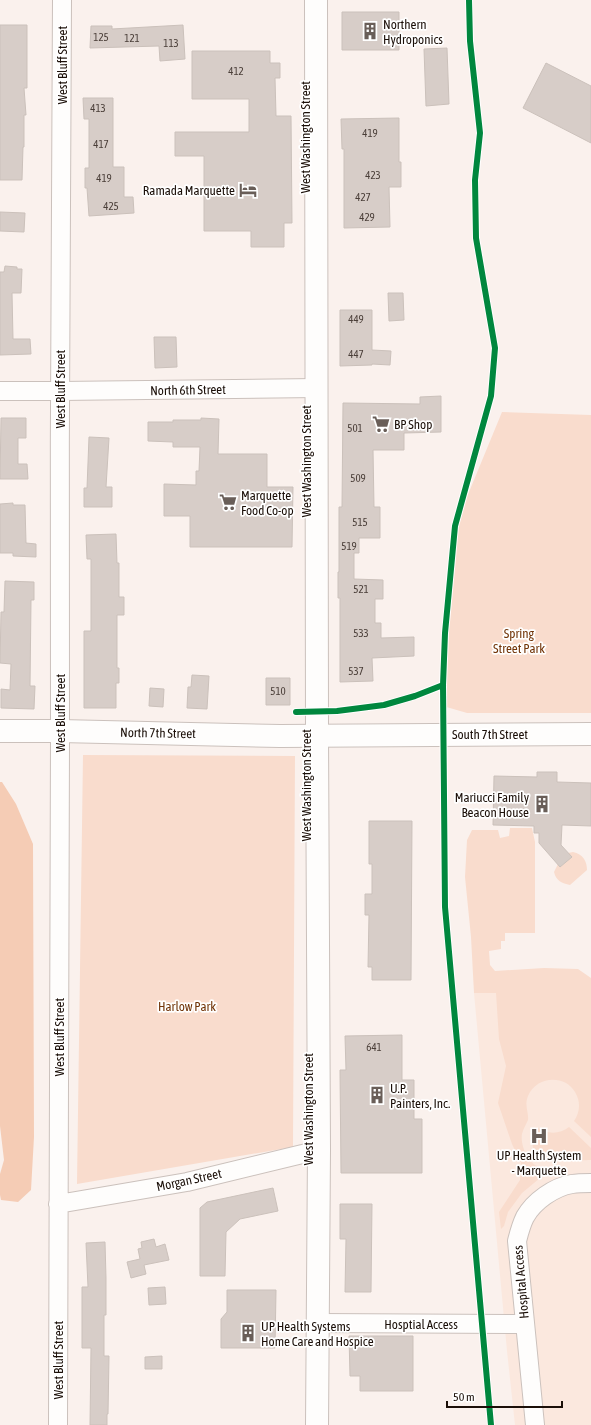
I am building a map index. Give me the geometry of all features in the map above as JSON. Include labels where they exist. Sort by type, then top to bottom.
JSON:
[{"type":"main road","name":"West Washington Street","points":[[316,0],[317,736],[320,1150],[317,1425]]},
{"type":"main road","name":"North 7th Street","points":[[0,731],[317,736]]},
{"type":"main road","name":"South 7th Street","points":[[317,736],[591,734]]},
{"type":"street","name":"West Bluff Street","points":[[58,1425],[62,0]]},
{"type":"street","name":"North 6th Street","points":[[0,391],[317,388]]},
{"type":"street","name":"Morgan Street","points":[[58,1204],[187,1182],[320,1150]]},
{"type":"street","name":"Hospital Access","points":[[535,1425],[517,1241],[525,1217],[532,1208],[551,1192],[572,1184],[591,1182]]},
{"type":"street","name":"Hosptial Access","points":[[318,1323],[524,1324]]},
{"type":"shaded area","points":[[0,782],[2,782],[16,804],[33,844],[34,1137],[31,1190],[18,1202],[1,1200],[0,1195],[0,1174],[4,1160],[0,1126]]},
{"type":"shaded area","name":"UP Health System - Marquette","points":[[591,992],[591,1425],[515,1425],[474,993]]},
{"type":"green space","name":"Spring Street Park","points":[[502,412],[591,415],[591,713],[467,713],[443,706],[455,526]]},
{"type":"green space","name":"Harlow Park","points":[[83,755],[295,756],[293,1147],[77,1184]]},
{"type":"green space","points":[[510,828],[532,828],[535,842],[535,933],[505,933],[505,941],[501,941],[501,949],[489,951],[490,965],[495,971],[544,968],[578,969],[591,978],[591,1137],[574,1121],[579,1111],[579,1103],[575,1092],[570,1086],[565,1082],[551,1080],[537,1084],[532,1089],[527,1100],[528,1120],[522,1134],[522,1143],[531,1162],[539,1167],[552,1168],[522,1193],[508,1212],[504,1226],[501,1229],[499,1212],[520,1180],[521,1163],[512,1144],[498,1103],[506,1066],[499,1039],[496,993],[474,993],[471,937],[465,877],[467,840],[472,830],[498,830],[500,838],[509,836]]},
{"type":"green space","points":[[573,852],[584,858],[587,870],[570,885],[556,878],[554,872],[558,864],[560,867],[572,857],[568,853]]},
{"type":"green space","points":[[536,1127],[552,1133],[565,1130],[569,1127],[591,1148],[591,1160],[557,1161],[544,1160],[540,1158],[536,1155],[533,1149],[532,1134]]},
{"type":"building","name":"Northern Hydroponics","points":[[342,12],[399,12],[399,50],[342,50]]},
{"type":"building","points":[[0,25],[27,25],[27,88],[24,88],[26,115],[24,115],[22,180],[0,180]]},
{"type":"building","points":[[183,25],[185,59],[160,61],[159,46],[90,48],[91,26],[112,26],[112,29]]},
{"type":"building","points":[[447,48],[449,104],[426,106],[424,49]]},
{"type":"building","name":"Ramada Marquette","points":[[192,51],[270,51],[270,63],[280,63],[280,78],[275,78],[276,116],[291,116],[292,223],[284,223],[284,247],[251,247],[251,231],[204,231],[204,156],[175,156],[175,132],[249,132],[249,99],[192,99]]},
{"type":"building","points":[[546,63],[591,86],[591,143],[523,108]]},
{"type":"building","points":[[83,98],[113,98],[113,167],[124,167],[124,197],[133,197],[134,213],[89,216],[87,188],[85,188],[85,168],[89,168],[89,119],[84,119]]},
{"type":"building","points":[[399,118],[399,162],[401,162],[401,187],[389,187],[390,227],[344,228],[344,149],[342,149],[341,119]]},
{"type":"building","points":[[0,212],[25,213],[24,232],[0,231]]},
{"type":"building","points":[[5,266],[22,269],[21,293],[12,293],[13,339],[30,339],[31,354],[0,355],[0,272],[4,272]]},
{"type":"building","points":[[388,293],[403,293],[404,320],[389,321]]},
{"type":"building","points":[[340,310],[372,310],[372,350],[391,351],[390,365],[372,364],[340,366]]},
{"type":"building","points":[[154,337],[176,337],[177,367],[155,368]]},
{"type":"building","points":[[441,396],[441,432],[404,433],[404,450],[373,450],[374,507],[380,507],[380,538],[359,538],[359,553],[354,553],[354,579],[383,580],[383,599],[375,599],[375,623],[381,623],[381,638],[414,637],[414,656],[372,658],[373,681],[340,682],[340,598],[338,598],[338,572],[339,507],[342,507],[343,403],[420,404],[420,397]]},
{"type":"building","points":[[1,418],[26,418],[26,438],[18,438],[18,464],[27,464],[28,479],[0,479]]},
{"type":"building","name":"Marquette Food Co-op","points":[[201,418],[219,419],[218,454],[267,454],[267,487],[293,487],[292,547],[190,547],[190,516],[164,516],[164,484],[196,485],[196,471],[199,471],[200,447],[173,447],[173,442],[148,441],[148,422],[201,420]]},
{"type":"building","points":[[89,437],[109,438],[106,487],[112,487],[112,507],[84,507],[84,488],[87,488]]},
{"type":"building","points":[[13,503],[13,505],[25,505],[26,543],[36,544],[36,557],[13,556],[13,553],[0,553],[0,504]]},
{"type":"building","points":[[116,534],[117,563],[119,563],[119,597],[124,597],[124,615],[117,615],[117,668],[119,668],[119,683],[116,683],[116,708],[84,708],[84,631],[91,631],[91,559],[87,559],[86,535]]},
{"type":"building","points":[[5,581],[34,582],[34,600],[31,600],[30,686],[35,686],[34,709],[1,708],[1,689],[10,690],[11,664],[0,663],[1,612],[4,612]]},
{"type":"building","points":[[192,675],[209,676],[207,709],[187,708],[188,687],[191,687]]},
{"type":"building","points":[[266,678],[290,678],[290,705],[266,705]]},
{"type":"building","points":[[150,688],[164,689],[163,707],[149,706]]},
{"type":"building","name":"Mariucci Family Beacon House","points":[[537,772],[557,772],[557,782],[591,783],[591,826],[562,825],[561,845],[572,857],[560,867],[539,843],[539,833],[534,833],[534,826],[493,825],[494,776],[537,777]]},
{"type":"building","points":[[369,821],[412,821],[411,980],[372,980],[372,967],[368,967],[369,915],[365,915],[365,894],[372,894],[372,864],[369,864]]},
{"type":"building","points":[[402,1035],[402,1080],[414,1080],[414,1119],[422,1119],[422,1173],[341,1173],[340,1070],[346,1070],[345,1036]]},
{"type":"building","points":[[273,1188],[278,1211],[240,1219],[226,1232],[225,1276],[200,1276],[200,1208],[207,1202]]},
{"type":"building","points":[[340,1204],[372,1204],[371,1292],[345,1292],[346,1239],[340,1239]]},
{"type":"building","points":[[154,1239],[156,1247],[165,1244],[169,1260],[144,1265],[146,1274],[131,1278],[127,1262],[140,1259],[138,1249],[142,1248],[141,1242]]},
{"type":"building","points":[[105,1242],[106,1315],[104,1315],[104,1356],[109,1356],[108,1414],[107,1425],[90,1425],[91,1348],[82,1348],[82,1287],[88,1287],[86,1243]]},
{"type":"building","points":[[165,1287],[166,1304],[149,1305],[148,1288]]},
{"type":"building","name":"UP Health Systems Home Care and Hospice","points":[[227,1290],[276,1290],[275,1348],[221,1348],[221,1319],[227,1312]]},
{"type":"building","points":[[349,1336],[413,1336],[413,1391],[360,1391],[360,1376],[350,1376]]},
{"type":"building","points":[[162,1356],[162,1369],[145,1369],[145,1357]]},
{"type":"cycle path","points":[[469,0],[470,41],[480,133],[475,180],[476,238],[495,348],[491,396],[455,526],[445,633],[443,685],[445,907],[491,1425]]},
{"type":"cycle path","points":[[296,712],[337,711],[384,705],[415,696],[443,685]]},
{"type":"place","name":"Northern Hydroponics","points":[[370,31]]},
{"type":"place","name":"Ramada Marquette","points":[[248,190]]},
{"type":"place","name":"BP Shop","points":[[381,424]]},
{"type":"place","name":"Marquette Food Co-op","points":[[228,502]]},
{"type":"place","name":"Mariucci Family Beacon House","points":[[542,804]]},
{"type":"place","name":"U.P. Painters, Inc.","points":[[377,1095]]},
{"type":"place","name":"UP Health System - Marquette","points":[[539,1136]]},
{"type":"place","name":"UP Health Systems Home Care and Hospice","points":[[248,1333]]}]
